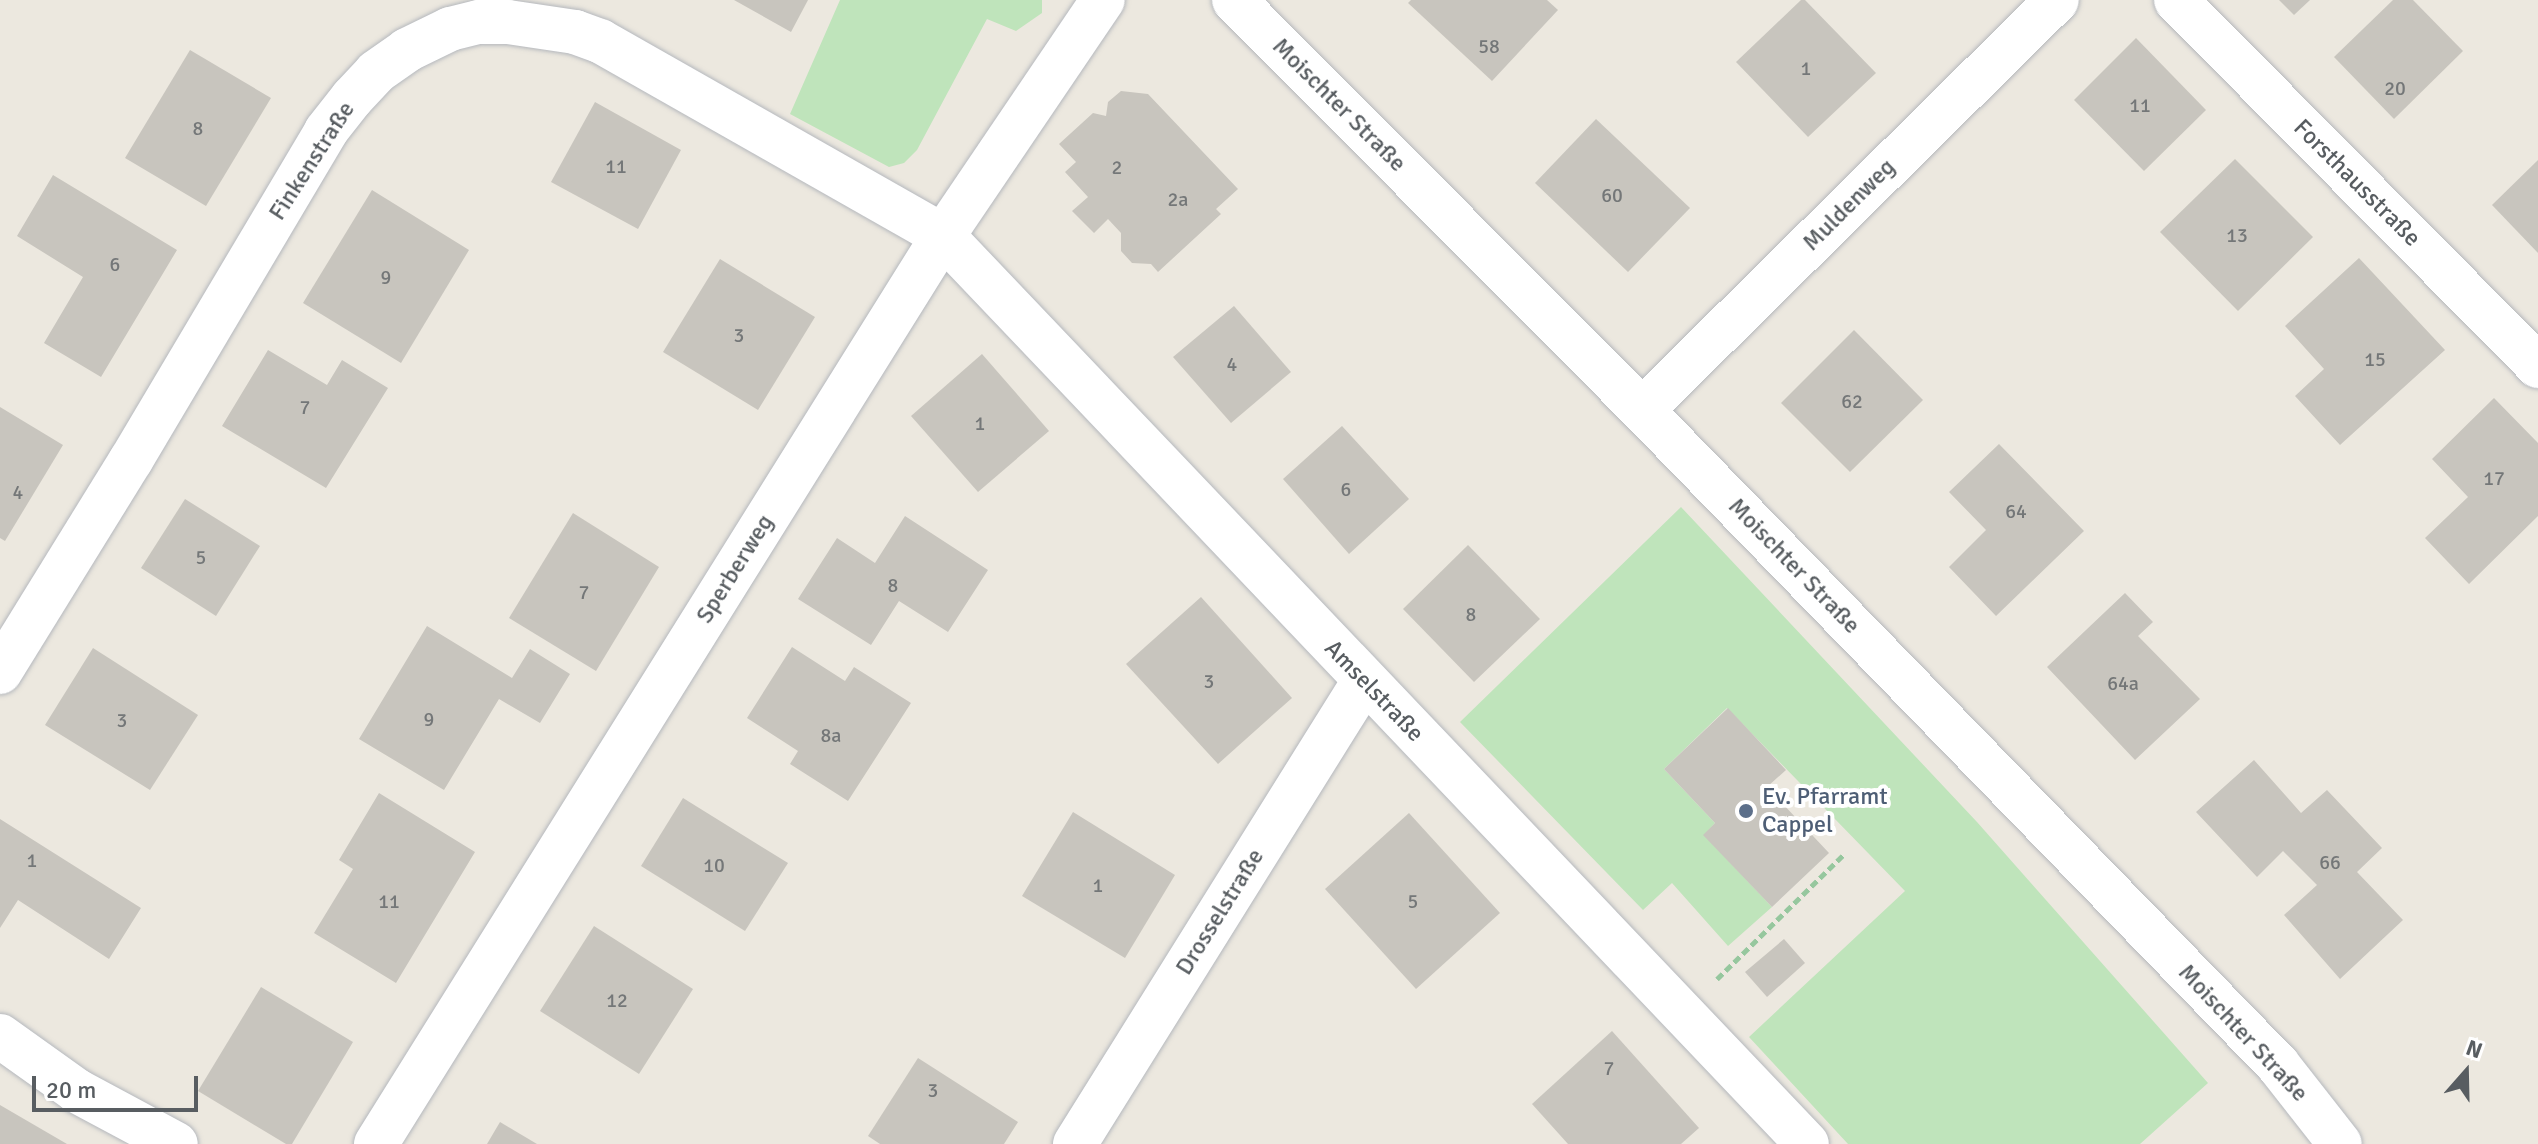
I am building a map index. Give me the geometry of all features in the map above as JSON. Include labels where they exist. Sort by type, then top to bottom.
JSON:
[{"type":"street","name":"Sperberweg","points":[[376,1144],[943,236],[1103,0]]},
{"type":"street","name":"Moischter Straße","points":[[1234,0],[1642,410],[2278,1065],[2340,1144]]},
{"type":"street","name":"Muldenweg","points":[[1642,410],[2057,0]]},
{"type":"street","name":"Forsthausstraße","points":[[2176,0],[2538,366]]},
{"type":"street","name":"Finkenstraße","points":[[0,672],[131,460],[326,131],[376,72],[428,37],[479,22],[508,22],[575,32],[600,41],[943,236]]},
{"type":"street","name":"Amselstraße","points":[[943,236],[1807,1144]]},
{"type":"street","name":"Drosselstraße","points":[[1075,1144],[1364,681]]},
{"type":"street","points":[[0,1036],[77,1091],[176,1144]]},
{"type":"path","points":[[1682,1013],[1844,854]]},
{"type":"green space","points":[[840,0],[1042,0],[1042,13],[1016,31],[987,19],[917,150],[904,163],[889,167],[790,114]]},
{"type":"green space","points":[[1681,507],[1977,822],[2208,1083],[2140,1144],[1848,1144],[1749,1037],[1905,891],[1727,708],[1664,769],[1715,823],[1704,835],[1772,907],[1728,946],[1672,883],[1643,910],[1460,722]]},
{"type":"building","points":[[734,0],[808,0],[791,32]]},
{"type":"building","points":[[1411,0],[1547,0],[1558,10],[1492,81],[1408,3]]},
{"type":"building","points":[[1801,0],[1805,0],[1876,73],[1808,137],[1736,62]]},
{"type":"building","points":[[2279,0],[2310,0],[2294,15]]},
{"type":"building","points":[[2393,0],[2413,0],[2463,51],[2394,119],[2334,57]]},
{"type":"building","points":[[2136,38],[2206,110],[2144,171],[2074,100]]},
{"type":"building","points":[[190,50],[271,98],[206,206],[125,158]]},
{"type":"building","points":[[1121,91],[1148,94],[1238,189],[1216,209],[1221,214],[1158,272],[1151,264],[1132,263],[1121,251],[1121,233],[1108,219],[1094,233],[1072,211],[1088,197],[1065,172],[1076,162],[1059,144],[1093,113],[1106,116],[1108,102]]},
{"type":"building","points":[[595,102],[681,150],[638,229],[551,182]]},
{"type":"building","points":[[1596,119],[1690,208],[1628,272],[1535,183]]},
{"type":"building","points":[[2235,159],[2313,237],[2238,311],[2160,232]]},
{"type":"building","points":[[2538,160],[2538,253],[2492,205]]},
{"type":"building","points":[[53,175],[177,250],[101,377],[44,343],[83,277],[17,236]]},
{"type":"building","points":[[372,190],[469,250],[401,363],[303,303]]},
{"type":"building","points":[[2359,258],[2445,350],[2340,445],[2295,396],[2324,369],[2285,326]]},
{"type":"building","points":[[720,259],[815,317],[758,410],[663,352]]},
{"type":"building","points":[[1234,306],[1291,372],[1231,423],[1173,357]]},
{"type":"building","points":[[1854,330],[1923,400],[1850,472],[1781,403]]},
{"type":"building","points":[[268,350],[327,385],[342,360],[388,388],[326,488],[222,426]]},
{"type":"building","points":[[982,354],[1049,431],[978,492],[911,416]]},
{"type":"building","points":[[2494,398],[2538,443],[2538,516],[2469,584],[2425,538],[2468,497],[2432,459]]},
{"type":"building","points":[[0,407],[63,445],[5,541],[0,538]]},
{"type":"building","points":[[1342,426],[1409,499],[1349,554],[1283,479]]},
{"type":"building","points":[[1999,444],[2084,531],[1996,616],[1949,567],[1986,530],[1949,492]]},
{"type":"building","points":[[185,499],[260,546],[216,616],[141,568]]},
{"type":"building","points":[[573,513],[659,567],[596,671],[509,618]]},
{"type":"building","points":[[905,516],[988,570],[948,632],[899,601],[871,645],[798,599],[837,538],[875,563]]},
{"type":"building","points":[[1468,545],[1540,619],[1474,682],[1403,609]]},
{"type":"building","points":[[2125,593],[2153,622],[2138,636],[2200,699],[2135,760],[2047,667]]},
{"type":"building","points":[[1201,597],[1292,698],[1218,764],[1126,664]]},
{"type":"building","points":[[427,626],[512,678],[530,649],[570,674],[540,723],[499,699],[444,790],[359,739]]},
{"type":"building","points":[[792,647],[845,681],[854,667],[911,703],[848,801],[790,764],[798,751],[747,718]]},
{"type":"building","points":[[93,648],[198,715],[150,790],[45,725]]},
{"type":"building","name":"Ev. Pfarramt Cappel","points":[[1728,708],[1786,770],[1767,787],[1829,853],[1772,907],[1703,835],[1715,823],[1664,769]]},
{"type":"building","points":[[2254,760],[2301,813],[2327,790],[2382,848],[2357,872],[2403,920],[2340,979],[2284,915],[2317,885],[2283,851],[2257,877],[2196,812]]},
{"type":"building","points":[[379,793],[475,852],[396,983],[314,933],[353,869],[339,860]]},
{"type":"building","points":[[683,798],[788,863],[745,931],[641,866]]},
{"type":"building","points":[[1073,812],[1175,875],[1125,958],[1022,896]]},
{"type":"building","points":[[1409,813],[1500,913],[1416,989],[1325,889]]},
{"type":"building","points":[[0,819],[141,908],[109,959],[18,900],[0,928]]},
{"type":"building","points":[[594,926],[693,989],[639,1074],[540,1011]]},
{"type":"building","points":[[1784,939],[1805,963],[1767,997],[1745,972]]},
{"type":"building","points":[[261,987],[353,1042],[292,1144],[286,1144],[198,1091]]},
{"type":"building","points":[[1612,1031],[1699,1128],[1681,1144],[1568,1144],[1532,1104]]},
{"type":"building","points":[[918,1058],[1018,1122],[1004,1144],[880,1144],[868,1136]]},
{"type":"building","points":[[0,1105],[67,1144],[0,1144]]},
{"type":"building","points":[[500,1122],[537,1144],[487,1144]]},
{"type":"place","name":"Ev. Pfarramt Cappel","points":[[1746,811]]}]
